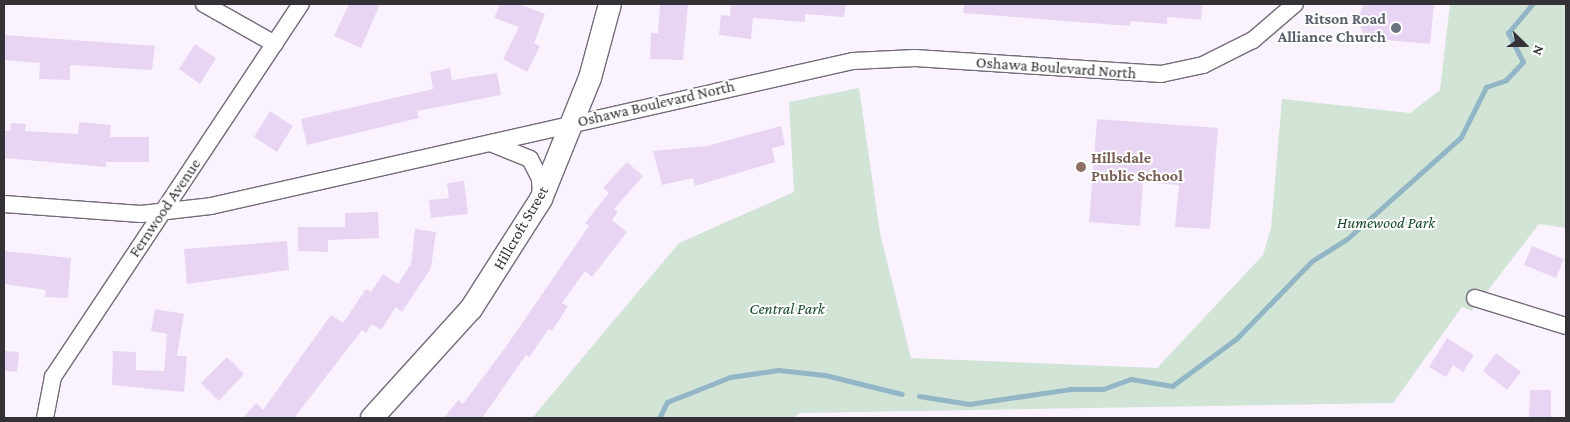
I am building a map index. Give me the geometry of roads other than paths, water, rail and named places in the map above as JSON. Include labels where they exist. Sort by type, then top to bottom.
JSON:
[{"type":"street","points":[[204,4],[275,44]]},
{"type":"street","name":"Fernwood Avenue","points":[[45,418],[54,377],[301,4]]},
{"type":"street","name":"Hillcroft Street","points":[[372,418],[471,309],[541,199],[574,123],[610,4]]},
{"type":"street","name":"Oshawa Boulevard North","points":[[4,204],[141,214],[211,206],[853,61],[915,58],[1162,74],[1203,65],[1253,40],[1295,4]]},
{"type":"street","points":[[491,144],[530,159],[540,179],[541,199]]},
{"type":"street","points":[[1475,298],[1566,326]]},
{"type":"waterway","points":[[919,396],[969,404],[1070,389],[1103,389],[1131,379],[1172,386],[1237,338],[1312,261],[1347,239],[1461,137],[1486,87],[1506,80],[1523,62],[1508,33],[1532,4]]},
{"type":"waterway","points":[[659,418],[667,402],[730,377],[778,370],[825,375],[902,394]]},
{"type":"place","name":"Ritson Road Alliance Church","points":[[1396,28]]},
{"type":"place","name":"Hillsdale Public School","points":[[1081,167]]},
{"type":"park label","name":"Humewood Park","points":[[1386,223]]},
{"type":"park label","name":"Central Park","points":[[787,309]]}]
